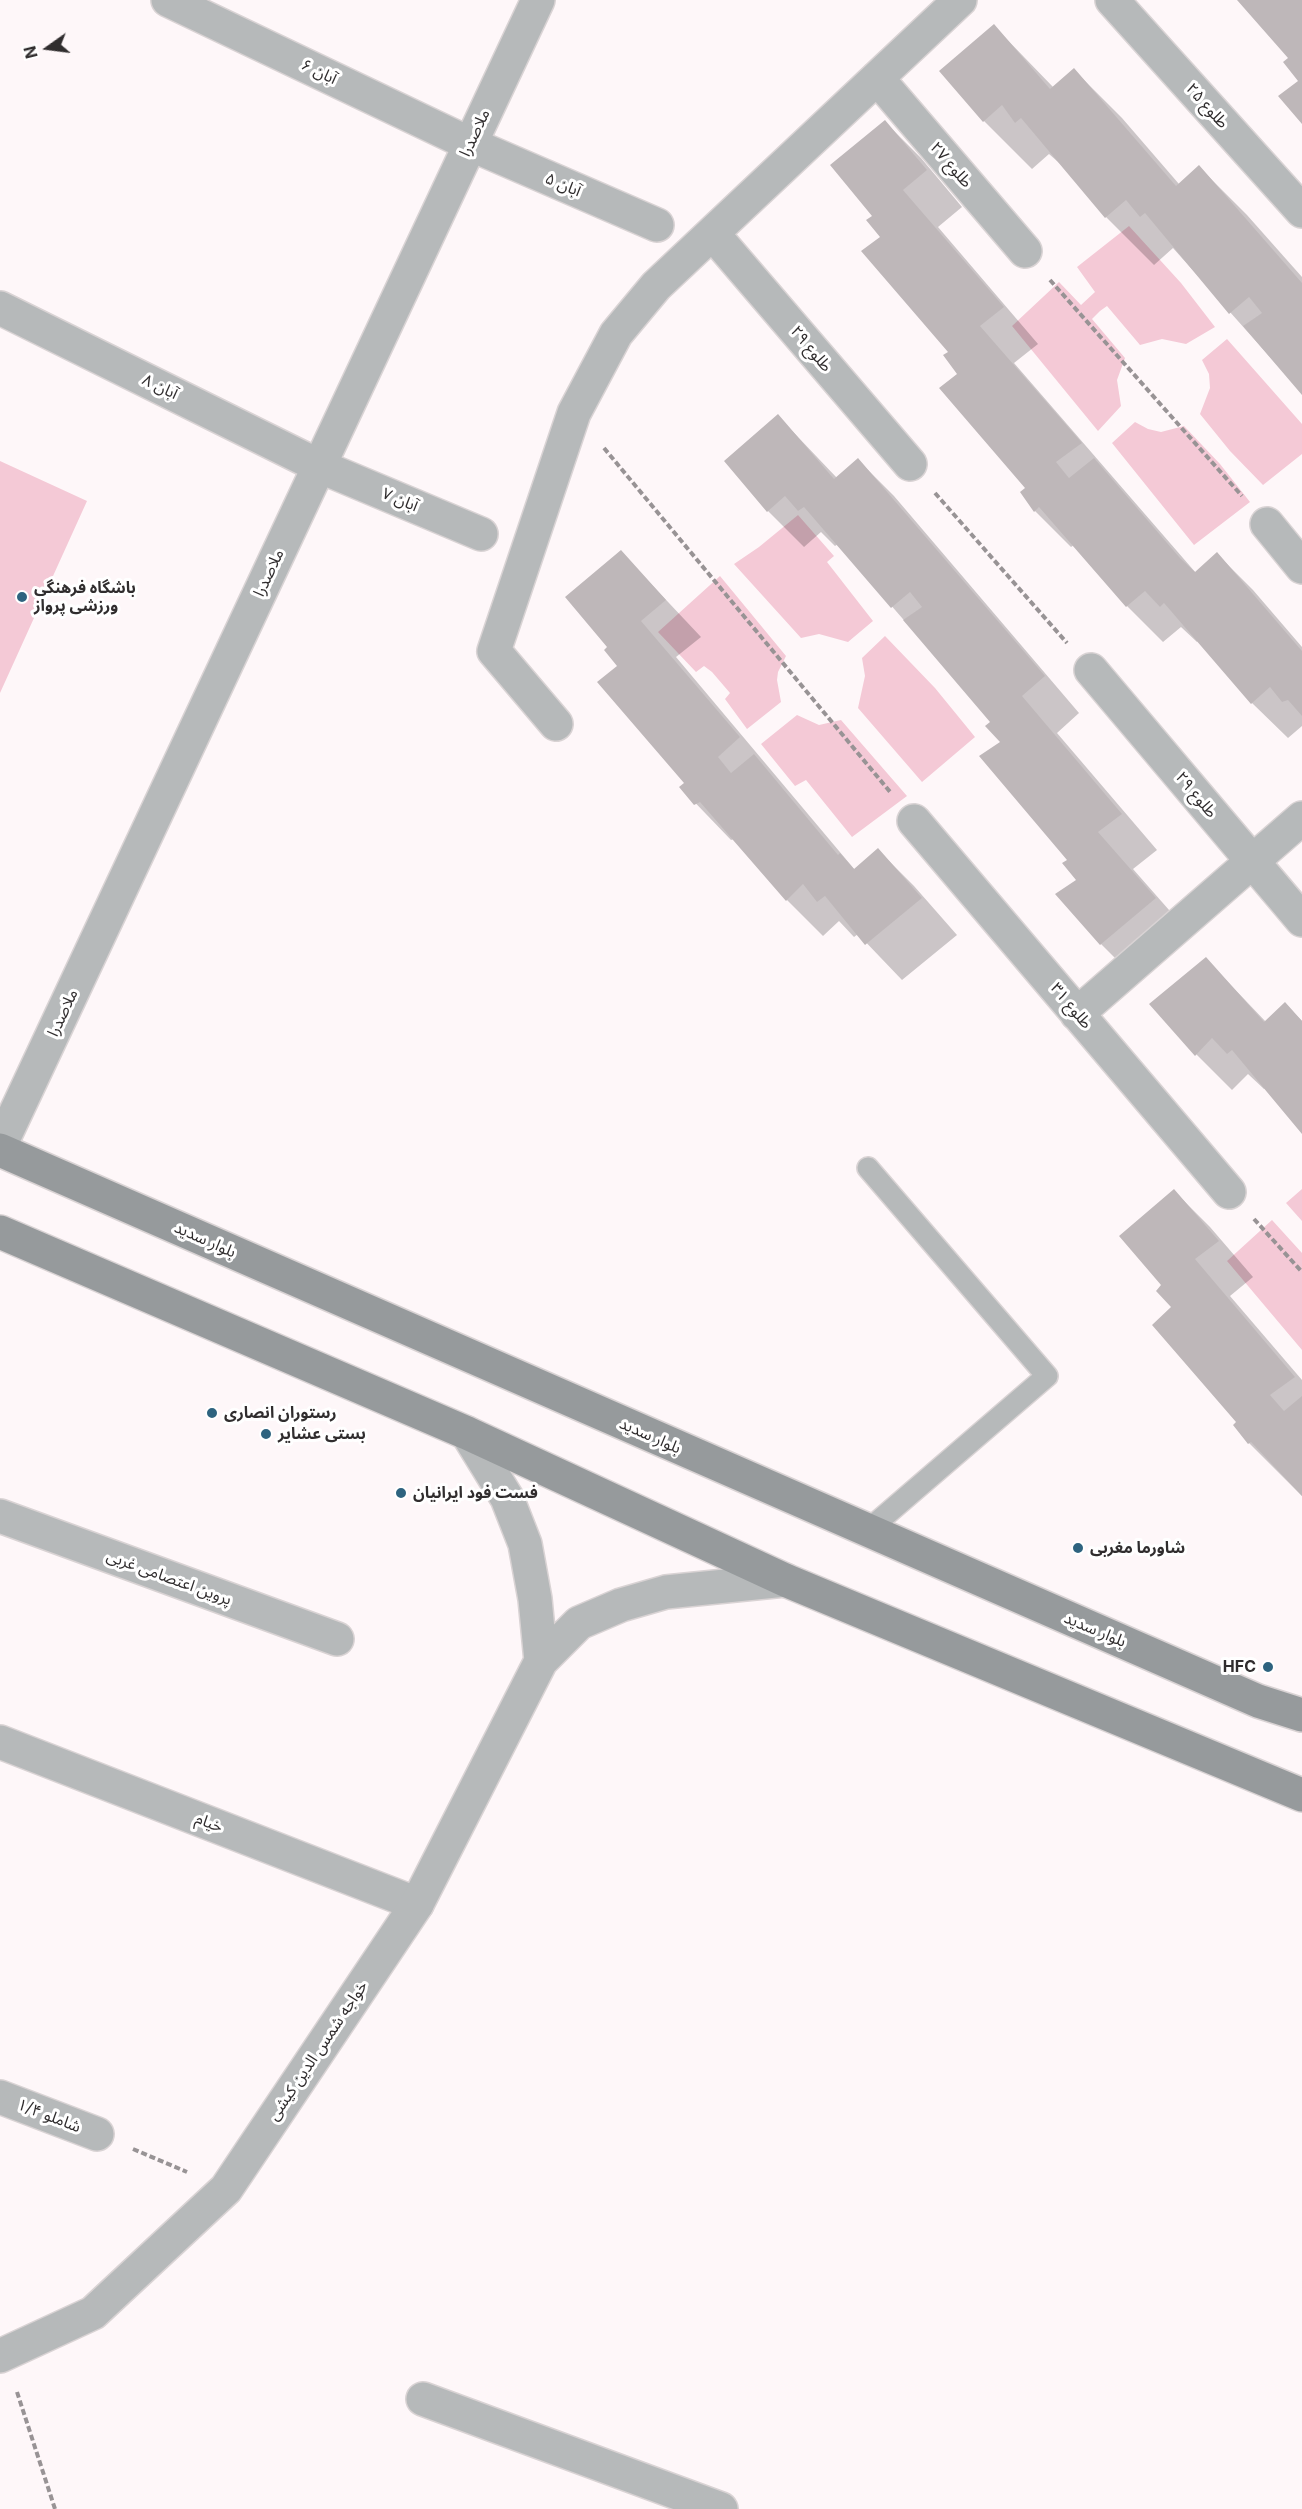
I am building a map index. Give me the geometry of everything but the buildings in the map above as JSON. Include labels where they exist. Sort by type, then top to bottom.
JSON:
[{"type":"main road","name":"بلوار سدید","points":[[0,1148],[867,1531],[1258,1701],[1302,1715]]},
{"type":"main road","points":[[0,1232],[467,1433],[785,1580],[1302,1795]]},
{"type":"street","name":"آبان ۶","points":[[168,0],[470,144]]},
{"type":"street","name":"ملاصدرا","points":[[0,1148],[538,0]]},
{"type":"street","points":[[556,724],[494,651],[574,413],[616,334],[656,286],[960,0]]},
{"type":"street","name":"طلوع ۲۵","points":[[1112,0],[1302,211]]},
{"type":"street","name":"طلوع ۲۷","points":[[877,78],[1025,251]]},
{"type":"street","name":"آبان ۵","points":[[470,144],[657,225]]},
{"type":"street","name":"طلوع ۲۹","points":[[713,234],[910,464]]},
{"type":"street","name":"آبان ۸","points":[[0,308],[319,466]]},
{"type":"street","name":"آبان ۷","points":[[319,466],[481,534]]},
{"type":"street","points":[[1267,524],[1302,567]]},
{"type":"street","name":"طلوع ۲۹","points":[[1091,670],[1302,920]]},
{"type":"street","points":[[1077,1014],[1302,818]]},
{"type":"street","name":"طلوع ۳۱","points":[[914,821],[1229,1192]]},
{"type":"street","points":[[467,1433],[507,1498],[525,1544],[535,1599],[541,1661]]},
{"type":"street","name":"پروین اعتصامی غربی","points":[[0,1516],[337,1639]]},
{"type":"street","name":"خواجه شمس الدين كيشی","points":[[2,2355],[93,2313],[226,2189],[417,1904],[541,1661],[579,1623],[621,1605],[666,1592],[785,1580]]},
{"type":"street","points":[[1258,1701],[1302,1705]]},
{"type":"street","name":"خیام","points":[[0,1742],[417,1904]]},
{"type":"street","name":"شاملو ۱/۴","points":[[0,2097],[97,2134]]},
{"type":"street","points":[[423,2399],[721,2509]]},
{"type":"lane","points":[[867,1531],[1047,1376],[868,1168]]},
{"type":"path","points":[[1025,251],[1267,524]]},
{"type":"path","points":[[574,413],[914,821]]},
{"type":"path","points":[[910,464],[1091,670]]},
{"type":"path","points":[[1229,1192],[1302,1272]]},
{"type":"path","points":[[97,2134],[226,2189]]},
{"type":"path","points":[[2,2355],[55,2509]]},
{"type":"shaded area","points":[[1129,226],[1181,283],[1215,327],[1186,344],[1162,339],[1140,345],[1107,306],[1100,311],[1092,319],[1125,358],[1117,380],[1121,406],[1098,431],[1012,326],[1059,282],[1081,305],[1095,292],[1077,267]]},
{"type":"shaded area","points":[[1227,339],[1302,424],[1302,454],[1263,485],[1230,451],[1200,414],[1210,388],[1209,374],[1202,360]]},
{"type":"shaded area","points":[[1135,422],[1148,429],[1161,432],[1184,426],[1220,464],[1250,502],[1194,545],[1112,443]]},
{"type":"shaded area","name":"باشگاه فرهنگی ورزشی پرواز","points":[[0,461],[87,501],[0,693]]},
{"type":"shaded area","points":[[798,515],[834,556],[827,562],[873,621],[848,642],[819,634],[801,638],[734,564]]},
{"type":"shaded area","points":[[720,576],[786,656],[778,672],[777,680],[781,702],[747,729],[725,699],[730,693],[712,672],[704,666],[696,672],[658,632]]},
{"type":"shaded area","points":[[885,636],[935,688],[975,737],[922,782],[858,708],[865,676],[862,658]]},
{"type":"shaded area","points":[[797,715],[819,725],[841,720],[907,796],[852,837],[806,780],[795,786],[761,744]]},
{"type":"shaded area","points":[[1302,1189],[1302,1221],[1286,1203]]},
{"type":"shaded area","points":[[1272,1220],[1302,1253],[1302,1350],[1227,1261]]},
{"type":"place","name":"باشگاه فرهنگی ورزشی پرواز","points":[[22,597]]},
{"type":"place","name":"رستوران انصاری","points":[[212,1413]]},
{"type":"place","name":"بستی عشایر","points":[[266,1434]]},
{"type":"place","name":"فست فود ایرانیان","points":[[401,1493]]},
{"type":"place","name":"شاورما مغربی","points":[[1078,1548]]},
{"type":"place","name":"HFC","points":[[1268,1667]]}]
